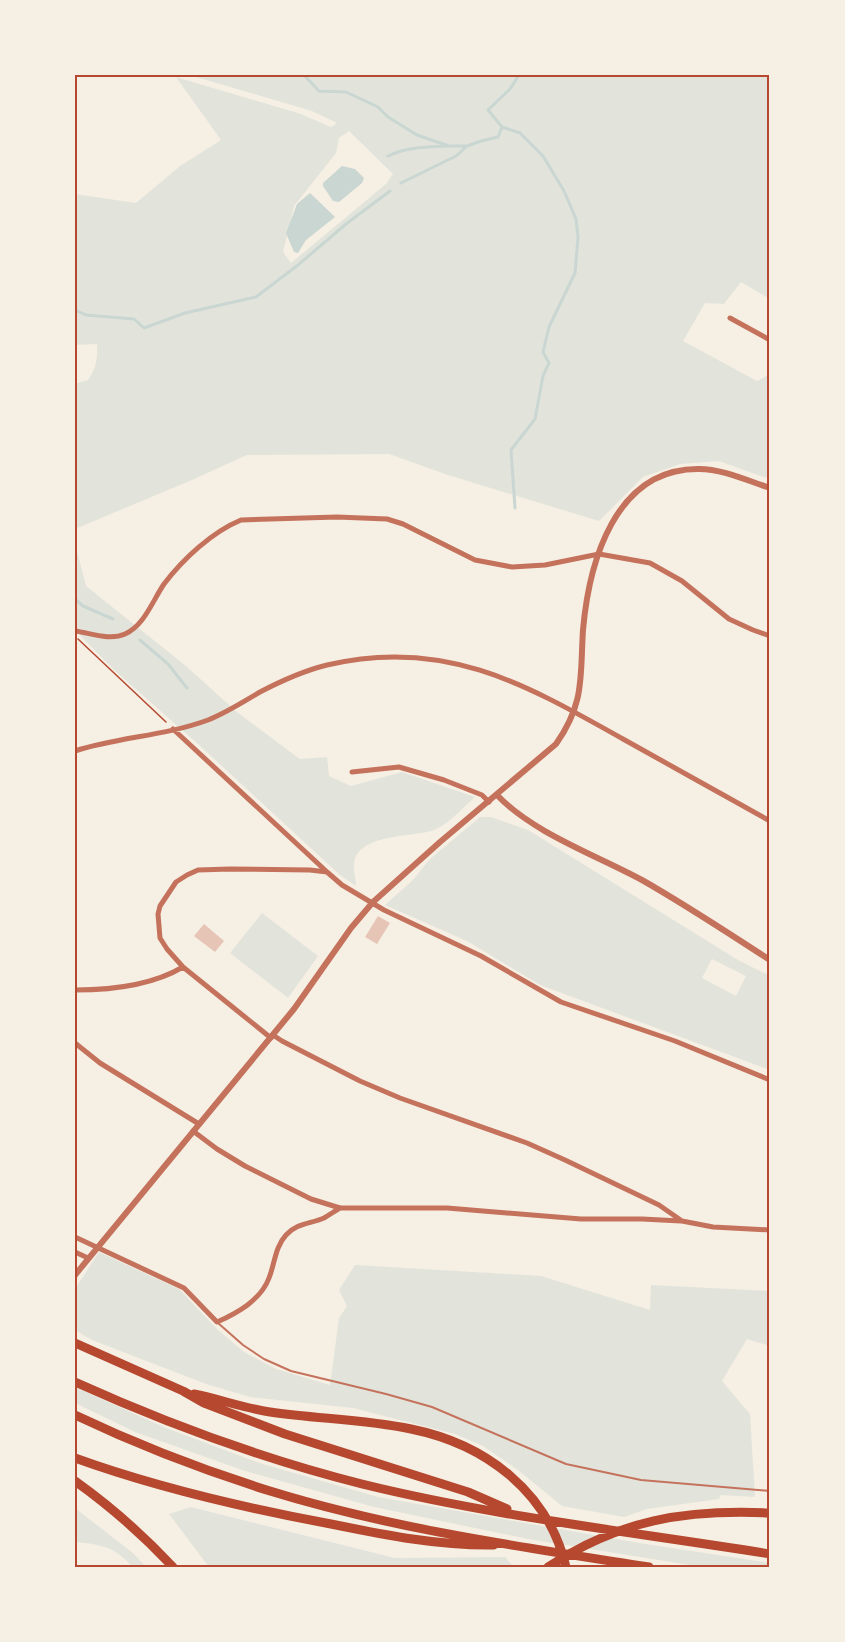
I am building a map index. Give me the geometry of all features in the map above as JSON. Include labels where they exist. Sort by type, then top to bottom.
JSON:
[{"type":"highway","points":[[75,1343],[183,1391],[204,1403],[285,1434],[468,1492],[520,1515]]},
{"type":"highway","points":[[75,1382],[179,1427],[278,1461],[363,1484],[520,1515],[770,1554]]},
{"type":"highway","points":[[183,1391],[269,1412],[411,1429],[453,1441],[474,1450],[498,1465],[528,1492],[548,1520],[566,1567]]},
{"type":"highway","points":[[75,1415],[169,1456],[270,1491],[400,1524],[649,1567]]},
{"type":"highway","points":[[75,1458],[134,1478],[296,1518],[459,1546],[515,1545]]},
{"type":"highway","points":[[75,1481],[132,1526],[173,1567]]},
{"type":"highway","points":[[548,1567],[577,1548],[598,1538],[637,1525],[684,1515],[739,1511],[770,1513]]},
{"type":"street","points":[[730,318],[770,340]]},
{"type":"street","points":[[75,1275],[308,992],[351,928],[373,902],[556,744],[574,712],[581,681],[586,612],[599,554],[617,512],[653,480],[669,473],[697,468],[712,469],[770,488]]},
{"type":"street","points":[[77,631],[99,636],[117,636],[131,630],[171,576],[219,530],[241,520],[337,516],[387,519],[403,524],[475,560],[512,567],[545,565],[599,554],[650,563],[682,581],[729,619],[770,636]]},
{"type":"street","points":[[75,751],[208,720],[299,674],[328,665],[384,657],[432,659],[493,673],[517,682],[770,821]]},
{"type":"street","points":[[173,729],[342,885],[384,910],[481,956],[561,1002],[675,1041],[770,1080]]},
{"type":"street","points":[[352,772],[399,767],[463,787],[482,795],[489,802]]},
{"type":"street","points":[[497,795],[508,807],[532,824],[642,880],[770,960]]},
{"type":"street","points":[[327,872],[198,870],[181,879],[167,893],[158,914],[160,938],[183,967],[272,1036],[360,1081],[400,1098],[527,1143],[565,1160],[658,1205],[682,1221]]},
{"type":"street","points":[[75,990],[105,989],[135,984],[170,974],[183,967]]},
{"type":"street","points":[[75,1043],[100,1063],[199,1124]]},
{"type":"street","points":[[194,1131],[217,1149],[245,1166],[311,1199],[340,1208],[447,1208],[560,1218],[682,1221],[713,1227],[770,1230]]},
{"type":"street","points":[[75,1237],[184,1288],[217,1322],[245,1306],[263,1290],[269,1278],[275,1253],[287,1234],[303,1223],[323,1218],[340,1208]]},
{"type":"street","points":[[75,1252],[88,1258]]},
{"type":"lane","points":[[217,1322],[250,1350],[291,1371],[432,1407],[566,1464],[641,1480],[770,1491]]},
{"type":"path","points":[[75,637],[173,729]]},
{"type":"shaded area","points":[[189,75],[770,75],[770,299],[741,282],[724,304],[705,303],[683,341],[757,381],[770,374],[770,470],[766,478],[719,461],[680,464],[643,477],[599,521],[448,475],[389,454],[247,455],[75,529],[75,384],[88,380],[97,359],[97,344],[75,345],[75,194],[136,203],[180,166],[221,140],[176,77],[301,114],[331,127],[337,123],[312,111]],"holes":[[[349,131],[393,174],[386,184],[291,263],[283,252],[294,206],[336,153],[339,138]]]},
{"type":"shaded area","points":[[342,166],[355,169],[364,178],[362,183],[339,202],[333,201],[323,183]]},
{"type":"shaded area","points":[[310,193],[335,217],[306,240],[298,253],[294,252],[286,233],[297,204]]},
{"type":"shaded area","points":[[75,543],[86,586],[186,666],[238,713],[300,759],[327,757],[329,776],[351,786],[402,772],[475,797],[437,829],[386,838],[365,847],[358,854],[354,863],[356,886],[340,875],[114,670],[75,630]]},
{"type":"shaded area","points":[[480,817],[491,817],[528,830],[738,960],[770,976],[770,1070],[540,985],[467,941],[385,905],[412,881],[430,859]],"holes":[[[712,959],[746,976],[736,996],[702,978]]]},
{"type":"shaded area","points":[[262,913],[318,956],[288,998],[230,953]]},
{"type":"shaded area","points":[[99,1252],[179,1289],[217,1329],[244,1352],[276,1369],[330,1385],[339,1318],[347,1306],[339,1290],[355,1265],[541,1276],[650,1310],[651,1285],[770,1291],[770,1346],[747,1339],[722,1381],[750,1414],[755,1497],[721,1495],[719,1499],[647,1509],[624,1517],[562,1506],[518,1470],[483,1446],[455,1434],[353,1408],[250,1397],[206,1384],[92,1340],[75,1330],[75,1289]]},
{"type":"shaded area","points":[[75,1387],[166,1428],[259,1463],[378,1497],[639,1543],[770,1563],[770,1567],[702,1567],[528,1539],[374,1507],[245,1471],[135,1432],[75,1403]]},
{"type":"shaded area","points":[[191,1507],[395,1558],[505,1557],[514,1567],[209,1567],[169,1514]]},
{"type":"shaded area","points":[[75,1508],[133,1553],[146,1567],[133,1567],[107,1548],[75,1542]]},
{"type":"building","points":[[378,916],[390,923],[377,944],[365,937]]},
{"type":"building","points":[[204,924],[224,941],[215,952],[194,936]]},
{"type":"waterway","points":[[304,75],[319,91],[346,92],[378,107],[388,117],[417,135],[449,146],[467,146]]},
{"type":"waterway","points":[[401,183],[456,156],[467,146],[498,137],[502,127],[488,110],[510,89],[519,75]]},
{"type":"waterway","points":[[502,127],[520,133],[543,156],[564,191],[576,219],[578,237],[575,273],[549,327],[543,352],[549,363],[543,376],[535,419],[511,450],[515,508]]},
{"type":"waterway","points":[[388,156],[409,149],[447,146]]},
{"type":"waterway","points":[[75,310],[86,315],[134,319],[144,328],[185,313],[256,297],[390,191]]},
{"type":"waterway","points":[[75,599],[83,606],[113,619]]},
{"type":"waterway","points":[[140,640],[168,664],[187,688]]}]
